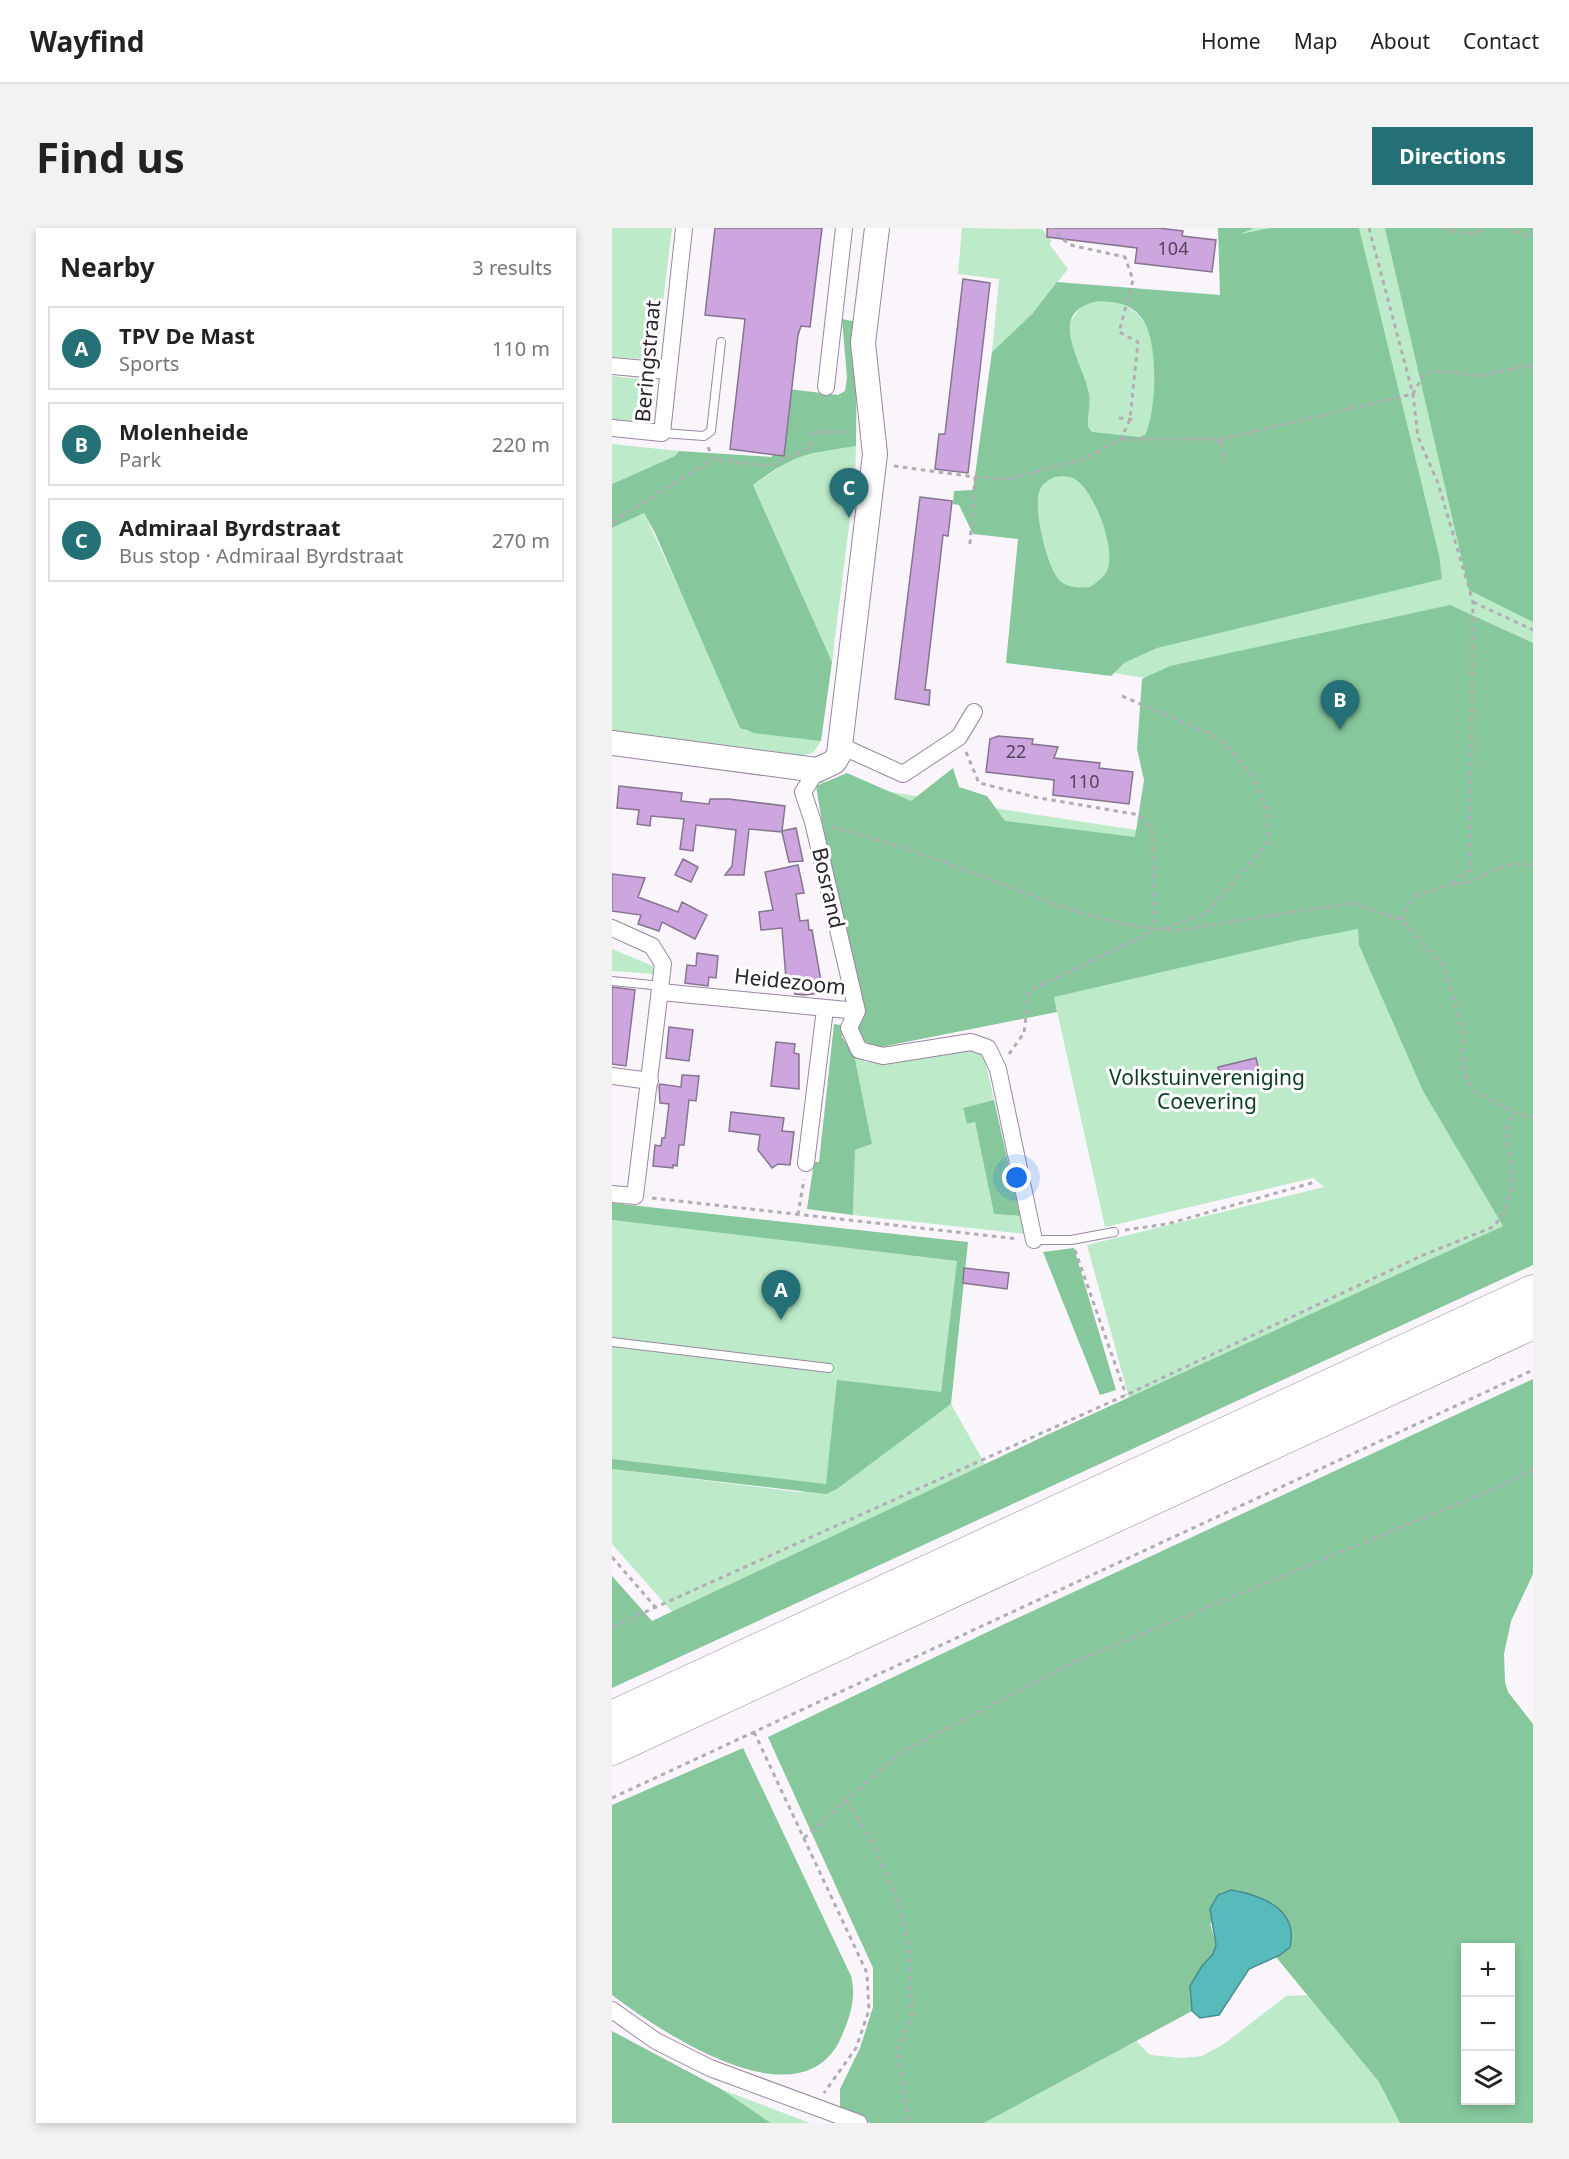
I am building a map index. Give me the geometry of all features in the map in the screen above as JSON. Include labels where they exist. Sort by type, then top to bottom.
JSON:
[{"type":"highway","points":[[612,1717],[1533,1291]]},
{"type":"highway","points":[[612,1749],[1533,1323]]},
{"type":"street","name":"Beringstraat","points":[[662,433],[684,228]]},
{"type":"street","points":[[826,387],[844,228]]},
{"type":"street","points":[[877,228],[863,343],[874,435],[874,463],[841,727],[841,746],[903,774],[959,737],[974,712]]},
{"type":"street","points":[[612,366],[668,371]]},
{"type":"street","points":[[612,428],[662,433]]},
{"type":"street","points":[[612,742],[817,770]]},
{"type":"street","name":"Bosrand","points":[[841,746],[834,762],[817,770],[803,792],[813,822],[857,1011]]},
{"type":"street","points":[[612,928],[652,946],[663,964],[662,989],[635,1196],[612,1194]]},
{"type":"street","name":"Heidezoom","points":[[662,989],[857,1011],[849,1028],[859,1050],[883,1056],[971,1042],[988,1048],[998,1069],[1034,1240]]},
{"type":"street","points":[[806,1163],[825,1009]]},
{"type":"street","points":[[612,1076],[650,1081]]},
{"type":"street","points":[[612,2010],[656,2041],[710,2068],[859,2123]]},
{"type":"lane","points":[[704,436],[711,431],[721,342]]},
{"type":"lane","name":"Beringstraat","points":[[662,433],[704,436]]},
{"type":"lane","name":"Heidezoom","points":[[612,981],[662,989]]},
{"type":"lane","points":[[1034,1240],[1071,1240],[1114,1232]]},
{"type":"lane","points":[[612,1342],[829,1368]]},
{"type":"path","points":[[1050,228],[1070,246],[1125,257],[1133,280],[1119,332],[1138,342],[1130,419],[1121,439]]},
{"type":"path","points":[[1370,228],[1413,394],[1418,436],[1438,483],[1473,602],[1470,870],[1449,885]]},
{"type":"path","points":[[1443,228],[1460,233],[1474,233],[1486,228]]},
{"type":"path","points":[[1507,228],[1526,235],[1533,233]]},
{"type":"path","points":[[874,463],[975,477],[1010,478],[1084,459],[1121,439],[1221,439],[1413,394],[1423,376],[1435,371],[1478,376],[1533,365]]},
{"type":"path","points":[[1119,418],[1137,420]]},
{"type":"path","points":[[612,522],[713,459],[770,466],[810,448],[812,432],[861,432]]},
{"type":"path","points":[[704,436],[713,459]]},
{"type":"path","points":[[1217,443],[1221,439]]},
{"type":"path","points":[[1221,439],[1226,462]]},
{"type":"path","points":[[970,544],[975,477]]},
{"type":"path","points":[[1473,602],[1533,630]]},
{"type":"path","points":[[998,1069],[1024,1033],[1029,991],[1155,930],[1176,926],[1207,913],[1269,841],[1268,810],[1251,773],[1218,737],[1122,696]]},
{"type":"path","points":[[959,737],[979,783],[1039,798],[1140,815],[1152,831],[1155,930]]},
{"type":"path","points":[[813,822],[895,844],[1071,910],[1155,930],[1179,930],[1352,903],[1402,920],[1444,967],[1464,1035],[1462,1054],[1466,1079],[1474,1091],[1483,1098],[1515,1113],[1533,1117]]},
{"type":"path","points":[[1402,920],[1407,906],[1416,896],[1449,885],[1472,882],[1495,869],[1513,864],[1533,865]]},
{"type":"path","points":[[612,1628],[1126,1395],[1421,1256],[1493,1227],[1504,1214],[1513,1182],[1507,1135],[1508,1124],[1515,1113]]},
{"type":"path","points":[[798,1215],[806,1163]]},
{"type":"path","points":[[1114,1232],[1167,1224],[1315,1182]]},
{"type":"path","points":[[635,1196],[1034,1240]]},
{"type":"path","points":[[1071,1240],[1126,1395]]},
{"type":"path","points":[[612,1798],[1533,1370]]},
{"type":"path","points":[[804,1838],[900,1753],[1074,1662],[1494,1489],[1533,1469]]},
{"type":"path","points":[[612,1557],[657,1609]]},
{"type":"path","points":[[754,1732],[867,1973],[869,2010],[856,2048],[814,2106]]},
{"type":"path","points":[[847,1801],[872,1840],[902,1909],[910,1958],[912,2016],[898,2050],[909,2123]]},
{"type":"green space","points":[[612,228],[672,228],[656,360],[612,357]]},
{"type":"green space","points":[[962,228],[1042,229],[1051,240],[1050,245],[1068,269],[1032,314],[992,352],[999,279],[958,274]]},
{"type":"green space","points":[[1218,228],[1254,228],[1240,234],[1271,228],[1359,228],[1439,555],[1442,579],[1157,648],[1124,663],[1111,676],[1006,663],[1018,539],[973,534],[959,505],[953,504],[954,491],[973,490],[992,352],[1032,314],[1057,282],[1220,295]],"holes":[[[1099,301],[1127,306],[1137,312],[1147,327],[1153,357],[1154,393],[1149,424],[1145,435],[1139,437],[1092,432],[1088,427],[1089,394],[1071,340],[1070,327],[1073,315],[1082,307]],[[1054,477],[1071,477],[1081,484],[1089,494],[1102,520],[1109,549],[1109,561],[1106,573],[1090,587],[1070,586],[1062,583],[1050,563],[1039,522],[1038,497],[1041,487]]]},
{"type":"green space","name":"Volkstuinvereniging Coevering","points":[[1237,228],[1533,228],[1533,1189],[1359,944],[1423,1090],[1503,1226],[1129,1398],[1087,1245],[1324,1187],[1313,1178],[1105,1227],[1055,1002],[872,1037],[820,781],[1149,832],[1145,678],[1013,657],[1022,516],[1071,321],[1077,311],[1084,305],[1095,301],[1113,301],[1137,313],[1147,327],[1237,333]]},
{"type":"green space","points":[[1385,228],[1533,228],[1533,622],[1469,590]]},
{"type":"green space","points":[[842,319],[857,322],[856,446],[802,456],[753,485],[832,662],[821,741],[754,733],[740,728],[655,533],[644,513],[612,528],[612,484],[675,456],[679,451],[772,457],[780,388],[838,395],[845,391],[847,378]]},
{"type":"green space","points":[[612,376],[650,380],[644,423],[612,420]]},
{"type":"green space","points":[[612,444],[679,451],[675,456],[612,484]]},
{"type":"green space","points":[[856,446],[855,478],[832,662],[753,485],[796,456],[818,450]]},
{"type":"green space","points":[[644,513],[745,731],[821,741],[813,753],[800,756],[612,731],[612,528]]},
{"type":"green space","points":[[1450,605],[1533,643],[1533,1265],[612,1688],[612,1576],[652,1621],[1049,1434],[1503,1226],[1423,1091],[1359,945],[1358,929],[1300,940],[1054,997],[1057,1012],[876,1048],[863,1040],[855,1022],[816,786],[847,773],[911,801],[953,768],[959,787],[987,796],[1005,821],[1135,837],[1144,780],[1137,749],[1142,679],[1170,666]]},
{"type":"green space","points":[[612,949],[653,966],[654,974],[612,971]]},
{"type":"green space","points":[[834,1024],[841,1025],[842,1037],[854,1054],[872,1144],[855,1150],[853,1215],[807,1209],[814,1162],[819,1162]]},
{"type":"green space","points":[[968,1045],[984,1055],[994,1100],[963,1108],[967,1124],[975,1122],[994,1214],[1020,1216],[1024,1234],[853,1215],[855,1150],[872,1144],[854,1054],[866,1062],[883,1062]]},
{"type":"green space","points":[[994,1100],[1020,1216],[994,1214],[975,1122],[967,1124],[963,1108]]},
{"type":"green space","points":[[612,1203],[968,1242],[951,1404],[837,1489],[826,1494],[612,1469],[612,1459],[826,1484],[837,1380],[941,1392],[957,1261],[612,1220]]},
{"type":"green space","points":[[612,1220],[957,1261],[941,1392],[826,1485],[612,1459]]},
{"type":"green space","points":[[1074,1248],[1116,1390],[1100,1395],[1043,1252]]},
{"type":"green space","points":[[1533,1379],[1533,1574],[1511,1621],[1504,1654],[1505,1682],[1508,1692],[1533,1724],[1533,2123],[1400,2123],[1379,2082],[1276,1957],[1290,1947],[1210,1923],[1216,1945],[1213,1954],[1202,1966],[1190,1993],[1192,2011],[984,2123],[870,2123],[840,2107],[840,2089],[860,2048],[873,2007],[873,1968],[768,1737],[998,1627]]},
{"type":"green space","points":[[951,1404],[985,1464],[672,1612],[612,1544],[612,1469],[798,1492],[837,1489]]},
{"type":"green space","points":[[743,1748],[851,1976],[853,1985],[851,2009],[839,2042],[819,2065],[792,2074],[761,2072],[728,2063],[662,2029],[612,1995],[612,1805]]},
{"type":"green space","points":[[1308,1995],[1379,2082],[1400,2123],[984,2123],[1136,2041],[1150,2055],[1182,2058],[1202,2056],[1224,2044],[1286,1996]]},
{"type":"green space","points":[[612,2031],[721,2089],[771,2123],[612,2123]]},
{"type":"green space","points":[[721,2089],[810,2123],[771,2123]]},
{"type":"water","points":[[1231,1890],[1265,1900],[1275,1906],[1289,1923],[1290,1947],[1280,1955],[1249,1969],[1219,2015],[1200,2018],[1192,2011],[1190,1986],[1202,1966],[1213,1954],[1216,1945],[1210,1909],[1218,1895]]},
{"type":"building","points":[[715,228],[822,228],[810,327],[801,326],[798,335],[784,456],[730,449],[745,319],[705,315]]},
{"type":"building","points":[[1047,228],[1158,228],[1183,231],[1182,236],[1216,240],[1212,272],[1135,263],[1137,248],[1047,237]]},
{"type":"building","points":[[963,279],[990,283],[968,473],[935,469],[939,434],[945,434]]},
{"type":"building","points":[[920,497],[952,501],[948,536],[943,535],[925,690],[930,690],[929,705],[895,699]]},
{"type":"building","points":[[998,736],[1033,739],[1032,744],[1058,747],[1054,758],[1100,763],[1099,768],[1133,772],[1129,804],[1053,795],[1054,780],[986,772],[990,739]]},
{"type":"building","points":[[619,786],[682,793],[681,801],[709,804],[710,799],[729,799],[785,806],[782,831],[796,828],[803,861],[789,862],[782,832],[749,829],[744,875],[725,875],[732,866],[736,830],[696,825],[693,851],[680,849],[684,819],[651,816],[650,826],[637,824],[639,810],[617,808]]},
{"type":"building","points":[[683,859],[698,867],[691,882],[675,875]]},
{"type":"building","points":[[798,865],[804,893],[796,894],[800,921],[808,920],[809,930],[812,930],[821,981],[820,993],[804,995],[795,994],[793,979],[786,979],[782,928],[761,930],[759,912],[773,910],[765,872]]},
{"type":"building","points":[[612,874],[645,878],[638,897],[678,912],[682,902],[707,915],[695,939],[662,922],[659,931],[638,924],[641,915],[612,911]]},
{"type":"building","points":[[697,953],[718,956],[716,978],[709,977],[708,986],[685,983],[687,965],[696,966]]},
{"type":"building","points":[[612,987],[635,990],[626,1066],[612,1064]]},
{"type":"building","points":[[669,1027],[693,1030],[689,1061],[666,1058]]},
{"type":"building","points":[[776,1042],[795,1044],[794,1053],[799,1054],[799,1089],[771,1086]]},
{"type":"building","points":[[1256,1058],[1259,1071],[1221,1080],[1218,1067]]},
{"type":"building","points":[[682,1075],[699,1076],[696,1101],[689,1100],[684,1145],[679,1145],[677,1166],[673,1165],[673,1168],[653,1166],[655,1145],[661,1146],[662,1138],[665,1138],[669,1104],[660,1103],[659,1086],[660,1084],[681,1087]]},
{"type":"building","points":[[731,1112],[784,1118],[782,1131],[794,1132],[790,1165],[778,1164],[772,1168],[758,1150],[760,1135],[729,1131]]},
{"type":"building","points":[[964,1268],[1009,1273],[1007,1289],[963,1283]]},
{"type":"place","name":"Admiraal Byrdstraat","points":[[849,518]]},
{"type":"place","name":"Molenheide","points":[[1340,730]]},
{"type":"place","name":"TPV De Mast","points":[[781,1320]]}]
